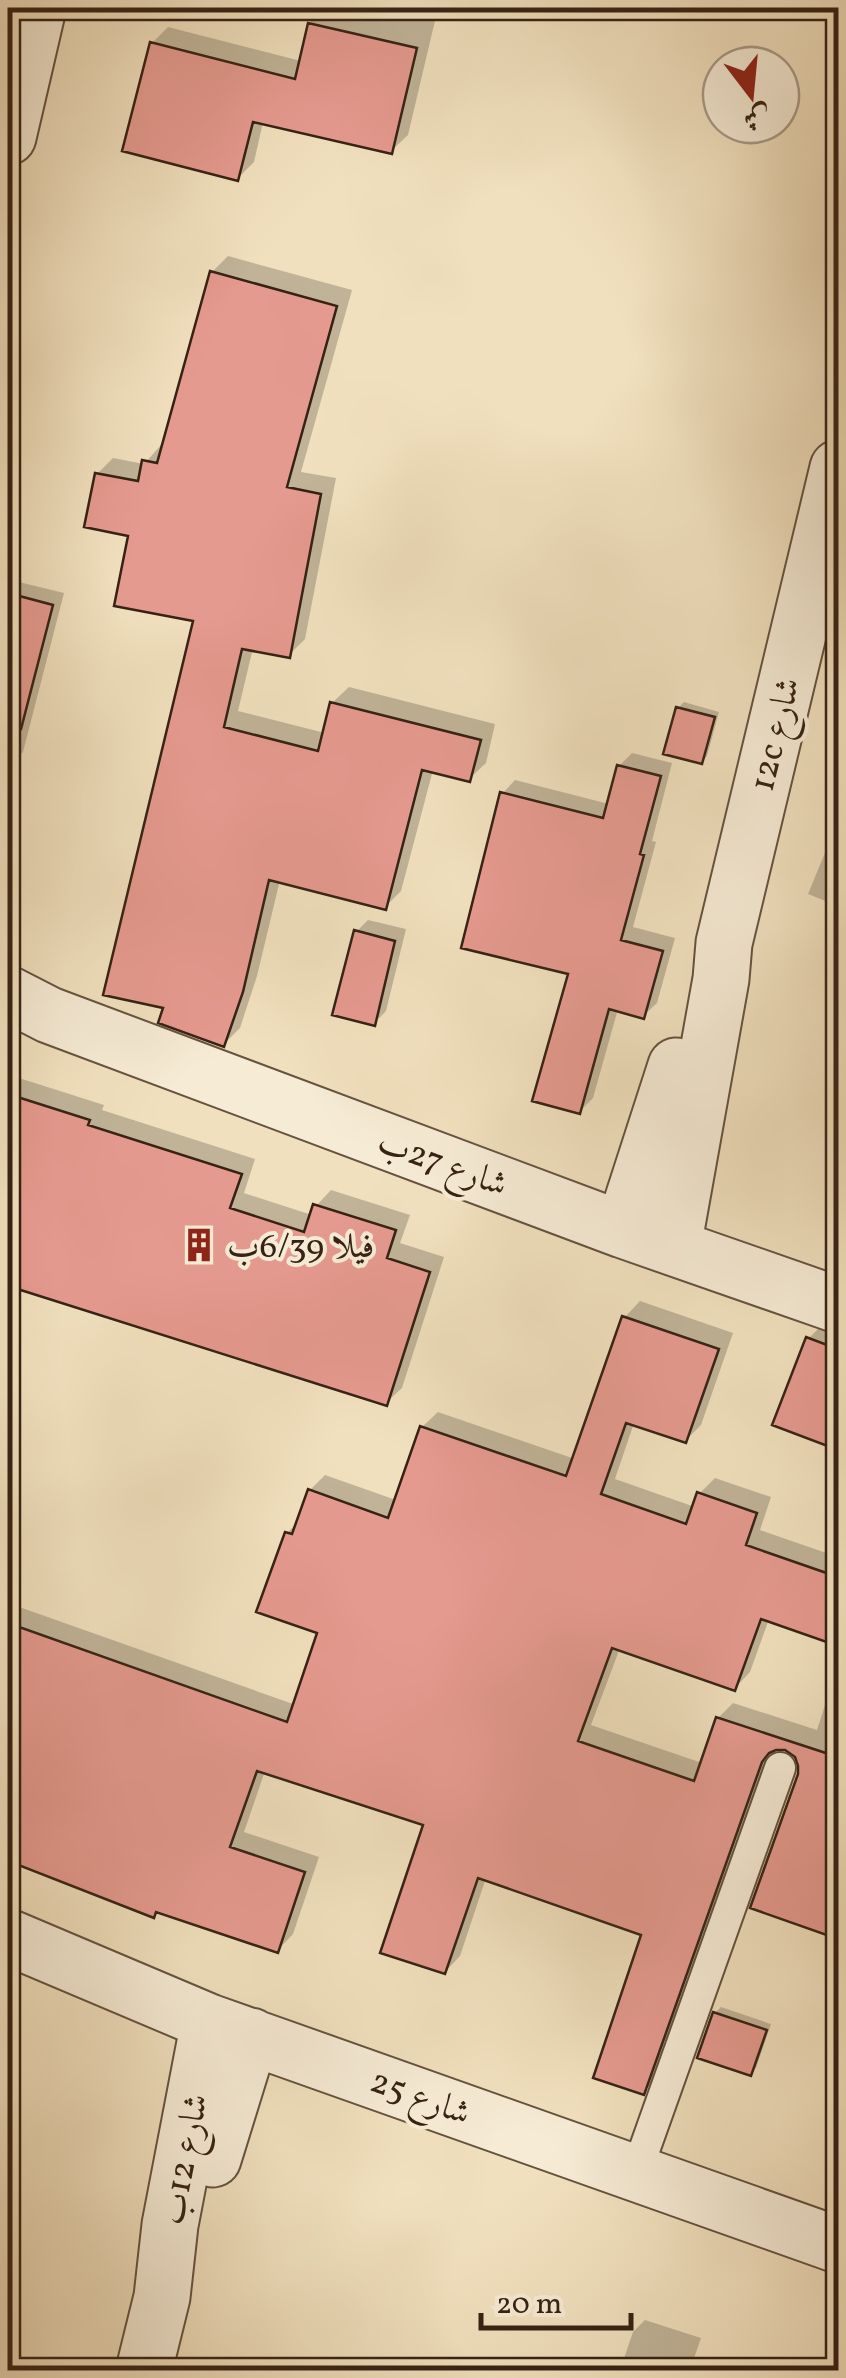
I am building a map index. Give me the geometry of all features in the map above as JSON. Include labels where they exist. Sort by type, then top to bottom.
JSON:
[{"type":"street","points":[[8,137],[38,8]]},
{"type":"street","name":"12c شارع","points":[[648,1238],[721,978],[724,942],[838,468]]},
{"type":"street","name":"شارع 27ب","points":[[21,1006],[838,1305]]},
{"type":"street","name":"شارع 25","points":[[8,1937],[230,2029],[838,2244]]},
{"type":"street","name":"شارع 12ب","points":[[144,2370],[162,2297],[190,2232],[230,2029]]},
{"type":"lane","points":[[636,2173],[780,1768]]},
{"type":"building","points":[[308,23],[417,48],[392,154],[253,122],[238,181],[122,151],[150,42],[295,79]]},
{"type":"building","points":[[210,271],[337,306],[287,487],[321,494],[290,658],[242,649],[224,727],[318,751],[330,702],[481,740],[470,782],[422,770],[386,910],[269,880],[243,992],[224,1047],[158,1023],[163,1008],[103,995],[193,621],[114,606],[128,536],[84,527],[95,473],[138,481],[142,460],[157,463]]},
{"type":"building","points":[[8,593],[53,605],[21,729],[8,727]]},
{"type":"building","points":[[676,707],[715,717],[702,764],[663,754]]},
{"type":"building","points":[[617,765],[661,776],[621,940],[663,951],[644,1019],[609,1009],[580,1114],[532,1101],[568,974],[461,948],[500,792],[603,818]]},
{"type":"building","points":[[354,930],[395,941],[375,1026],[332,1015]]},
{"type":"building","name":"فيلا 6/39ب","points":[[8,1094],[90,1120],[88,1125],[242,1174],[230,1208],[304,1232],[313,1204],[396,1230],[387,1258],[430,1272],[387,1406],[8,1286]]},
{"type":"building","points":[[622,1316],[719,1349],[686,1443],[626,1423],[601,1494],[686,1524],[697,1492],[757,1513],[746,1545],[838,1577],[838,1646],[761,1619],[735,1691],[612,1648],[578,1741],[694,1781],[716,1717],[838,1757],[838,1939],[750,1908],[798,1774],[795,1757],[785,1750],[769,1753],[762,1762],[644,2095],[593,2078],[641,1935],[478,1878],[445,1974],[380,1953],[423,1825],[257,1771],[230,1847],[305,1872],[278,1953],[156,1912],[154,1918],[8,1861],[8,1623],[287,1722],[317,1633],[256,1612],[285,1532],[292,1534],[308,1489],[388,1518],[420,1426],[566,1476]]},
{"type":"building","points":[[806,1337],[838,1349],[838,1450],[772,1425]]},
{"type":"building","points":[[713,2012],[767,2030],[751,2076],[697,2058]]},
{"type":"place","name":"فيلا 6/39ب","points":[[199,1245]]}]
